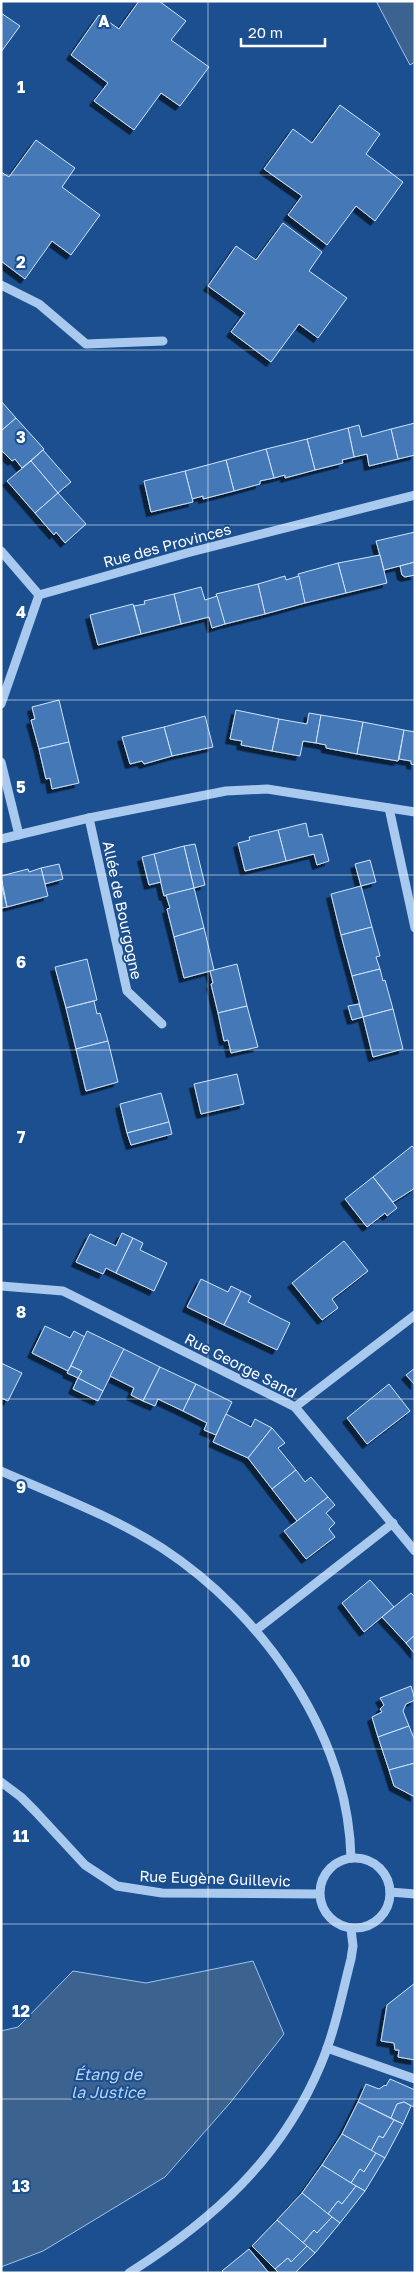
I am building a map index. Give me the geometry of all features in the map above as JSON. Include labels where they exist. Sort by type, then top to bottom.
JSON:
[{"type":"street","points":[[1,285],[39,304],[86,344],[163,341]]},
{"type":"street","name":"Rue des Provinces","points":[[39,595],[187,553],[415,495]]},
{"type":"street","points":[[1,551],[39,595],[1,704]]},
{"type":"street","points":[[1,762],[19,835]]},
{"type":"street","points":[[1,839],[89,818],[226,791],[267,789],[415,812]]},
{"type":"street","points":[[389,808],[415,928]]},
{"type":"street","name":"Allée de Bourgogne","points":[[89,818],[126,991],[162,1024]]},
{"type":"street","name":"Rue George Sand","points":[[1,1286],[63,1291],[295,1407],[415,1551]]},
{"type":"street","points":[[295,1407],[415,1315]]},
{"type":"street","points":[[1,1471],[122,1525],[161,1548],[201,1576],[226,1598],[256,1630],[286,1668],[312,1716],[335,1768],[347,1819],[351,1858]]},
{"type":"street","points":[[256,1630],[393,1523]]},
{"type":"street","name":"Rue Eugène Guillevic","points":[[1,1782],[28,1804],[85,1865],[117,1886],[162,1893],[319,1894]]},
{"type":"street","points":[[351,1858],[363,1858],[374,1863],[388,1881],[390,1892],[389,1904],[383,1915],[374,1923],[363,1928],[351,1929],[332,1921],[320,1904],[319,1894],[325,1874],[332,1866],[351,1858]]},
{"type":"street","points":[[390,1892],[415,1894]]},
{"type":"street","points":[[129,2273],[172,2246],[219,2208],[258,2168],[293,2118],[320,2066],[327,2048],[351,1958],[353,1946],[351,1929]]},
{"type":"street","points":[[327,2048],[415,2079]]},
{"type":"water","points":[[376,1],[415,1],[415,62],[410,65]]},
{"type":"water","name":"Étang de la Justice","points":[[253,1961],[284,2034],[230,2103],[165,2177],[43,2251],[1,2267],[1,2031],[18,2027],[73,1971],[146,1983]]},
{"type":"building","points":[[139,1],[159,1],[186,21],[171,40],[209,67],[180,106],[161,93],[134,130],[94,101],[108,83],[71,55],[99,15],[119,29]]},
{"type":"building","points":[[1,13],[20,26],[1,52]]},
{"type":"building","points":[[340,105],[380,134],[366,154],[403,182],[375,221],[356,206],[327,245],[288,215],[302,196],[264,169],[293,129],[312,143]]},
{"type":"building","points":[[36,140],[75,168],[62,187],[100,215],[71,255],[52,241],[25,279],[1,261],[1,172],[9,177]]},
{"type":"building","points":[[283,223],[322,252],[309,271],[347,298],[318,338],[299,324],[271,362],[231,332],[245,313],[208,286],[236,246],[256,260]]},
{"type":"building","points":[[1,401],[16,418],[1,431]]},
{"type":"building","points":[[16,418],[44,449],[22,468],[15,459],[12,461],[1,450],[1,431]]},
{"type":"building","points":[[415,423],[415,455],[398,459],[391,429]]},
{"type":"building","points":[[359,425],[362,437],[391,429],[398,459],[369,466],[367,454],[354,457],[348,428]]},
{"type":"building","points":[[348,428],[354,457],[342,460],[343,463],[315,470],[307,439]]},
{"type":"building","points":[[307,439],[315,470],[285,478],[285,475],[274,478],[266,449]]},
{"type":"building","points":[[266,449],[274,478],[234,491],[226,460]]},
{"type":"building","points":[[43,450],[71,482],[58,493],[31,461]]},
{"type":"building","points":[[226,460],[234,491],[203,499],[203,496],[192,499],[185,471]]},
{"type":"building","points":[[31,461],[58,493],[35,513],[7,481]]},
{"type":"building","points":[[185,471],[193,502],[151,512],[144,481]]},
{"type":"building","points":[[58,493],[86,524],[65,543],[56,532],[54,535],[35,513]]},
{"type":"building","points":[[415,532],[415,562],[384,570],[376,541]]},
{"type":"building","points":[[380,555],[387,583],[346,593],[338,563]]},
{"type":"building","points":[[415,562],[415,575],[405,577],[402,575],[400,566]]},
{"type":"building","points":[[338,563],[346,593],[305,603],[298,574]]},
{"type":"building","points":[[285,576],[286,580],[299,576],[305,603],[265,614],[258,584]]},
{"type":"building","points":[[258,584],[265,614],[225,624],[216,594]]},
{"type":"building","points":[[201,587],[205,600],[217,596],[225,624],[212,628],[209,617],[181,624],[174,594]]},
{"type":"building","points":[[174,594],[181,624],[141,634],[134,606],[145,604],[144,601]]},
{"type":"building","points":[[133,604],[141,634],[98,645],[90,615]]},
{"type":"building","points":[[59,700],[69,742],[39,749],[31,720],[35,719],[32,707]]},
{"type":"building","points":[[236,710],[279,719],[272,751],[241,745],[242,741],[230,739]]},
{"type":"building","points":[[309,713],[321,715],[316,743],[303,741],[300,756],[272,751],[279,719],[307,724]]},
{"type":"building","points":[[321,715],[363,722],[357,754],[326,748],[326,745],[316,743]]},
{"type":"building","points":[[205,716],[213,747],[172,756],[164,727]]},
{"type":"building","points":[[363,722],[404,730],[398,761],[357,754]]},
{"type":"building","points":[[164,727],[172,756],[144,764],[142,761],[130,764],[122,737]]},
{"type":"building","points":[[404,730],[415,732],[415,765],[411,764],[411,761],[399,759]]},
{"type":"building","points":[[69,742],[79,783],[52,789],[50,778],[46,779],[39,749]]},
{"type":"building","points":[[306,823],[309,837],[322,834],[329,861],[317,865],[314,854],[286,861],[278,830]]},
{"type":"building","points":[[278,830],[286,861],[245,871],[238,843],[250,840],[249,837]]},
{"type":"building","points":[[195,844],[205,885],[194,888],[184,846]]},
{"type":"building","points":[[184,846],[194,888],[164,896],[154,854]]},
{"type":"building","points":[[154,854],[161,882],[149,885],[142,857]]},
{"type":"building","points":[[370,860],[376,882],[361,886],[355,864]]},
{"type":"building","points":[[59,864],[63,879],[45,884],[41,868]]},
{"type":"building","points":[[41,868],[48,896],[7,907],[1,876],[28,869],[29,872]]},
{"type":"building","points":[[1,883],[7,907],[1,908]]},
{"type":"building","points":[[361,886],[372,927],[341,935],[331,894]]},
{"type":"building","points":[[194,888],[204,928],[174,937],[167,909],[170,908],[166,895]]},
{"type":"building","points":[[372,927],[380,956],[376,957],[380,969],[352,976],[341,935]]},
{"type":"building","points":[[204,928],[214,970],[184,978],[174,937]]},
{"type":"building","points":[[87,959],[97,1000],[66,1008],[55,967]]},
{"type":"building","points":[[237,964],[247,1006],[218,1013],[210,971]]},
{"type":"building","points":[[380,969],[393,1009],[363,1017],[352,976]]},
{"type":"building","points":[[94,1001],[97,1014],[100,1013],[108,1041],[76,1049],[66,1008]]},
{"type":"building","points":[[359,1004],[363,1017],[352,1020],[348,1006]]},
{"type":"building","points":[[247,1006],[258,1047],[231,1053],[228,1040],[224,1041],[218,1013]]},
{"type":"building","points":[[393,1009],[403,1049],[373,1057],[363,1017]]},
{"type":"building","points":[[108,1041],[118,1082],[86,1091],[76,1049]]},
{"type":"building","points":[[237,1074],[244,1104],[201,1114],[194,1084]]},
{"type":"building","points":[[161,1093],[169,1122],[127,1133],[120,1104]]},
{"type":"building","points":[[169,1122],[172,1134],[131,1145],[127,1133]]},
{"type":"building","points":[[412,1146],[415,1149],[415,1188],[393,1202],[373,1177]]},
{"type":"building","points":[[373,1177],[397,1208],[387,1216],[385,1213],[367,1227],[345,1199]]},
{"type":"building","points":[[122,1233],[133,1238],[116,1273],[106,1268],[103,1274],[76,1262],[90,1234],[116,1246]]},
{"type":"building","points":[[133,1238],[143,1243],[140,1250],[167,1263],[154,1291],[116,1273]]},
{"type":"building","points":[[344,1241],[368,1271],[332,1299],[338,1308],[322,1320],[292,1283]]},
{"type":"building","points":[[201,1279],[228,1292],[231,1286],[241,1291],[224,1325],[187,1307]]},
{"type":"building","points":[[241,1291],[251,1296],[248,1302],[290,1323],[277,1350],[224,1325]]},
{"type":"building","points":[[45,1326],[70,1338],[74,1331],[85,1337],[68,1371],[32,1353]]},
{"type":"building","points":[[87,1331],[124,1349],[103,1391],[78,1378],[82,1371],[71,1366]]},
{"type":"building","points":[[124,1349],[160,1367],[143,1401],[131,1395],[134,1388],[110,1376]]},
{"type":"building","points":[[1,1363],[22,1373],[8,1401],[1,1398]]},
{"type":"building","points":[[71,1366],[82,1371],[78,1378],[67,1373]]},
{"type":"building","points":[[160,1367],[196,1384],[183,1411],[158,1399],[155,1406],[143,1401]]},
{"type":"building","points":[[415,1368],[415,1385],[406,1375]]},
{"type":"building","points":[[78,1378],[103,1391],[98,1401],[73,1389]]},
{"type":"building","points":[[196,1384],[232,1402],[216,1435],[204,1430],[207,1423],[183,1411]]},
{"type":"building","points":[[389,1384],[410,1411],[367,1444],[347,1418]]},
{"type":"building","points":[[226,1414],[251,1427],[255,1419],[272,1428],[248,1458],[213,1442]]},
{"type":"building","points":[[272,1428],[285,1443],[278,1448],[296,1470],[272,1489],[248,1458]]},
{"type":"building","points":[[296,1470],[305,1482],[311,1477],[328,1497],[297,1521],[272,1489]]},
{"type":"building","points":[[328,1497],[335,1505],[326,1513],[335,1523],[329,1529],[335,1537],[306,1559],[284,1531]]},
{"type":"building","points":[[370,1580],[394,1607],[364,1632],[342,1603]]},
{"type":"building","points":[[411,1593],[415,1597],[415,1635],[406,1643],[382,1617]]},
{"type":"building","points":[[415,1635],[415,1654],[406,1643]]},
{"type":"building","points":[[411,1686],[415,1700],[406,1704],[403,1711],[409,1726],[378,1737],[372,1717],[382,1712],[380,1709],[384,1705],[380,1698]]},
{"type":"building","points":[[409,1726],[415,1741],[415,1763],[389,1770],[378,1737]]},
{"type":"building","points":[[415,1763],[415,1797],[394,1786],[389,1770]]},
{"type":"building","points":[[415,1983],[415,2060],[398,2057],[399,2050],[395,2050],[394,2043],[381,2041],[387,2005]]},
{"type":"building","points":[[390,2079],[415,2090],[414,2107],[404,2102],[397,2104],[391,2118],[358,2102],[366,2084],[379,2089],[386,2086]]},
{"type":"building","points":[[358,2102],[394,2120],[383,2138],[379,2136],[371,2151],[342,2134]]},
{"type":"building","points":[[404,2102],[411,2106],[403,2124],[391,2118],[397,2104]]},
{"type":"building","points":[[394,2120],[403,2124],[385,2158],[371,2151],[379,2136],[383,2138]]},
{"type":"building","points":[[342,2134],[376,2153],[364,2172],[360,2169],[351,2183],[322,2165]]},
{"type":"building","points":[[376,2153],[385,2158],[365,2191],[351,2183],[360,2169],[364,2172]]},
{"type":"building","points":[[322,2165],[356,2186],[342,2204],[338,2201],[328,2214],[302,2193]]},
{"type":"building","points":[[356,2186],[365,2191],[340,2223],[328,2214],[338,2201],[342,2204]]},
{"type":"building","points":[[302,2193],[332,2217],[317,2233],[314,2230],[303,2243],[277,2220]]},
{"type":"building","points":[[332,2217],[340,2223],[315,2253],[303,2243],[314,2230],[317,2233]]},
{"type":"building","points":[[277,2220],[307,2246],[291,2262],[288,2258],[275,2269],[252,2246]]},
{"type":"building","points":[[307,2246],[315,2253],[295,2273],[279,2273],[275,2269],[288,2258],[291,2262]]},
{"type":"building","points":[[249,2249],[269,2273],[224,2273],[222,2271]]}]
